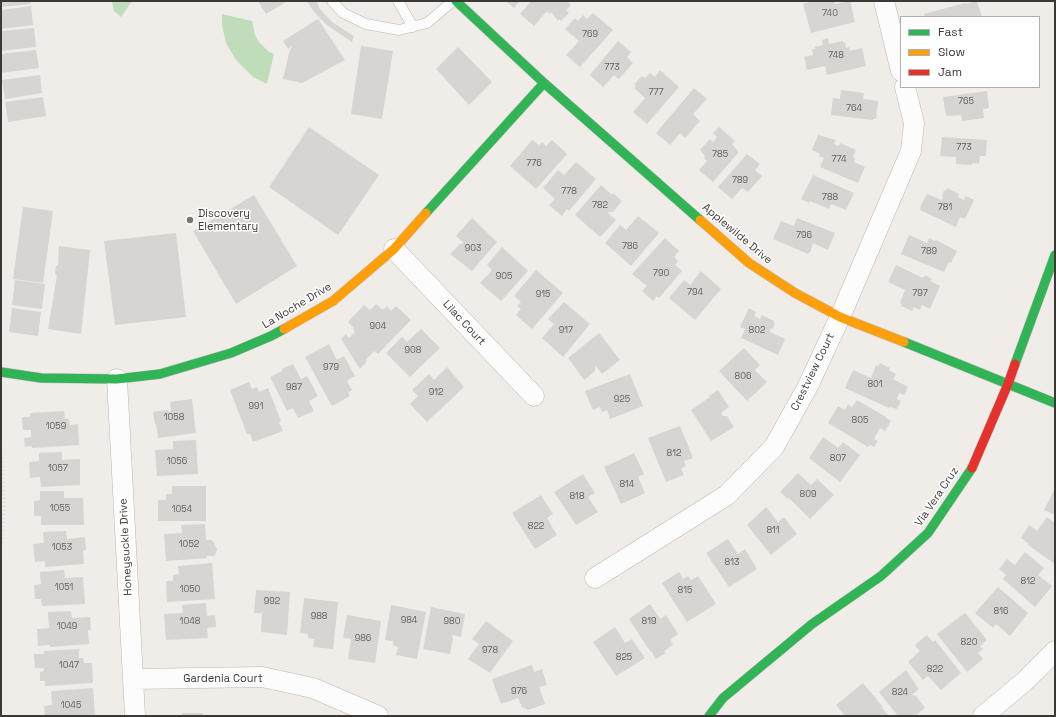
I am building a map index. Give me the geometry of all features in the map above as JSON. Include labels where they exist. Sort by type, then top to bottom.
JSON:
[{"type":"street","name":"Applewilde Drive","points":[[456,1],[544,83],[749,262],[795,293],[840,317],[1055,403]]},
{"type":"street","points":[[884,1],[900,67]]},
{"type":"street","name":"La Noche Drive","points":[[1,372],[41,378],[116,379],[160,374],[231,353],[271,336],[333,301],[394,249],[544,83]]},
{"type":"street","name":"Crestview Court","points":[[596,578],[727,495],[774,447],[808,386],[840,317],[911,151],[914,123],[905,88]]},
{"type":"street","name":"Lilac Court","points":[[394,249],[534,396]]},
{"type":"street","name":"Via Vera Cruz","points":[[709,716],[723,698],[812,624],[881,576],[928,533],[971,469],[1008,384],[1055,255]]},
{"type":"street","name":"Honeysuckle Drive","points":[[116,379],[135,716]]},
{"type":"street","points":[[983,716],[1024,682],[1055,651]]},
{"type":"street","name":"Gardenia Court","points":[[133,679],[262,678],[313,688],[378,716]]},
{"type":"lane","points":[[332,1],[343,12],[366,24],[399,30],[427,24],[453,1]]},
{"type":"lane","points":[[398,1],[413,26]]},
{"type":"path","points":[[1,442],[4,502],[1,556]]},
{"type":"green space","points":[[112,1],[132,1],[121,17],[114,11]]},
{"type":"green space","points":[[222,14],[252,21],[255,35],[259,42],[269,52],[274,54],[267,84],[253,77],[236,60],[226,43],[222,25]]},
{"type":"building","points":[[1,1],[30,1],[31,4],[1,7]]},
{"type":"building","points":[[258,1],[288,1],[266,14]]},
{"type":"building","points":[[307,1],[316,1],[320,9],[332,22],[354,36],[352,42],[327,25],[314,12]]},
{"type":"building","points":[[506,1],[520,1],[514,8]]},
{"type":"building","points":[[531,1],[567,1],[571,5],[566,10],[569,13],[561,21],[559,19],[558,21],[551,12],[549,14],[547,11],[534,26],[520,14]]},
{"type":"building","points":[[813,1],[834,1],[835,4],[850,1],[855,22],[811,33],[803,4]]},
{"type":"building","points":[[977,1],[982,16],[925,16],[924,14],[965,3]]},
{"type":"building","points":[[31,6],[33,25],[1,29],[1,10]]},
{"type":"building","points":[[593,13],[613,30],[580,67],[566,55],[579,41],[565,29],[575,18],[578,21],[583,15],[587,19]]},
{"type":"building","points":[[318,19],[345,60],[302,83],[283,79],[292,46],[288,49],[283,41]]},
{"type":"building","points":[[34,28],[36,47],[1,51],[1,31]]},
{"type":"building","points":[[828,38],[829,44],[843,41],[843,43],[845,42],[846,48],[849,47],[850,51],[862,48],[866,66],[827,75],[825,66],[807,70],[804,57],[813,55],[812,49],[823,45],[822,40]]},
{"type":"building","points":[[618,41],[631,52],[627,57],[633,63],[619,79],[614,75],[603,87],[590,75]]},
{"type":"building","points":[[361,46],[393,51],[382,119],[351,114]]},
{"type":"building","points":[[458,47],[492,82],[469,105],[436,69]]},
{"type":"building","points":[[36,50],[39,68],[1,73],[1,54]]},
{"type":"building","points":[[660,70],[679,87],[647,124],[633,112],[645,98],[634,88],[636,86],[634,85],[642,76],[645,78],[650,73],[655,77]]},
{"type":"building","points":[[40,75],[42,93],[5,99],[2,80]]},
{"type":"building","points":[[694,88],[707,99],[693,114],[700,121],[685,138],[680,133],[670,145],[656,133]]},
{"type":"building","points":[[841,90],[864,93],[863,99],[878,101],[876,119],[873,120],[831,115],[833,98],[840,99]]},
{"type":"building","points":[[987,91],[989,108],[983,109],[984,118],[962,121],[961,115],[946,116],[943,97]]},
{"type":"building","points":[[43,97],[46,116],[8,122],[5,102]]},
{"type":"building","points":[[309,127],[379,175],[338,235],[269,187]]},
{"type":"building","points":[[719,127],[735,141],[732,144],[738,153],[713,182],[699,170],[707,161],[700,150],[710,139],[713,142],[717,137],[713,133]]},
{"type":"building","points":[[818,135],[836,140],[834,144],[839,146],[840,143],[856,150],[853,157],[855,158],[854,162],[865,167],[858,183],[820,167],[824,158],[812,150]]},
{"type":"building","points":[[942,137],[987,140],[986,156],[980,156],[979,164],[956,164],[956,157],[940,156]]},
{"type":"building","points":[[532,140],[539,145],[542,142],[546,146],[552,140],[567,154],[536,189],[510,166]]},
{"type":"building","points":[[747,154],[760,164],[755,170],[762,176],[748,192],[742,188],[732,199],[718,187]]},
{"type":"building","points":[[576,162],[596,179],[569,211],[567,209],[562,216],[549,205],[555,199],[543,188],[558,170],[564,175]]},
{"type":"building","points":[[813,175],[854,193],[846,210],[831,204],[829,209],[801,199]]},
{"type":"building","points":[[601,185],[612,195],[613,193],[622,201],[613,212],[608,213],[616,220],[600,237],[575,215]]},
{"type":"building","points":[[947,188],[959,194],[958,197],[964,200],[966,196],[974,200],[965,219],[960,217],[956,227],[920,210],[927,194],[942,200],[944,190],[946,191]]},
{"type":"building","points":[[254,195],[297,266],[236,304],[193,231]]},
{"type":"building","points":[[23,207],[53,211],[43,283],[13,279]]},
{"type":"building","points":[[638,216],[659,233],[631,266],[605,243],[620,225],[626,230]]},
{"type":"building","points":[[472,218],[497,242],[472,271],[450,254],[460,244],[464,243],[456,236]]},
{"type":"building","points":[[797,218],[835,233],[828,250],[813,243],[810,253],[809,252],[808,254],[773,239],[781,221],[794,226]]},
{"type":"building","points":[[176,233],[186,317],[115,325],[104,241]]},
{"type":"building","points":[[909,235],[927,243],[929,238],[935,241],[936,240],[957,251],[951,263],[949,262],[944,272],[901,254]]},
{"type":"building","points":[[665,238],[679,251],[674,257],[678,261],[675,265],[682,271],[659,298],[657,296],[653,301],[642,291],[647,286],[632,274]]},
{"type":"building","points":[[59,246],[90,250],[81,334],[48,329],[57,275],[55,274],[56,266],[58,265]]},
{"type":"building","points":[[502,247],[528,271],[501,301],[480,283],[492,270],[487,265]]},
{"type":"building","points":[[896,265],[923,278],[925,275],[932,279],[930,281],[940,286],[930,309],[922,305],[920,310],[914,307],[912,311],[901,306],[902,304],[900,303],[905,290],[888,282]]},
{"type":"building","points":[[536,270],[563,293],[532,329],[516,315],[521,309],[517,306],[521,302],[514,296]]},
{"type":"building","points":[[701,271],[721,289],[695,320],[669,298],[684,280],[690,285]]},
{"type":"building","points":[[15,280],[45,284],[42,309],[12,305]]},
{"type":"building","points":[[564,302],[590,324],[563,357],[542,338],[554,324],[548,319]]},
{"type":"building","points":[[376,304],[383,310],[387,306],[391,311],[396,306],[411,320],[378,354],[374,351],[360,369],[341,339],[346,334],[349,338],[355,332],[353,329],[354,328],[348,322],[364,305],[370,310]]},
{"type":"building","points":[[12,308],[41,312],[38,336],[9,332]]},
{"type":"building","points":[[749,308],[756,312],[754,316],[760,319],[762,315],[774,321],[775,323],[773,329],[771,328],[770,332],[785,339],[778,355],[741,338],[745,329],[740,327]]},
{"type":"building","points":[[421,329],[440,348],[410,377],[386,353],[402,337],[407,342]]},
{"type":"building","points":[[599,333],[620,360],[602,374],[596,366],[595,371],[584,380],[568,358]]},
{"type":"building","points":[[329,344],[337,360],[344,356],[355,376],[347,381],[352,390],[348,393],[350,396],[332,406],[305,357]]},
{"type":"building","points":[[744,348],[760,365],[755,370],[767,382],[747,401],[719,371]]},
{"type":"building","points":[[880,363],[890,368],[889,370],[896,374],[893,379],[908,387],[904,395],[899,393],[897,399],[901,401],[897,409],[889,408],[845,388],[853,370],[871,378],[876,365],[878,366]]},
{"type":"building","points":[[293,364],[301,379],[307,376],[318,396],[309,401],[314,411],[298,418],[293,408],[287,411],[270,377]]},
{"type":"building","points":[[447,367],[464,387],[427,422],[410,404],[418,396],[412,390],[429,374],[434,380]]},
{"type":"building","points":[[630,374],[643,406],[610,419],[607,410],[602,412],[600,407],[593,410],[585,391]]},
{"type":"building","points":[[249,382],[252,389],[257,387],[259,392],[268,388],[281,421],[279,422],[283,431],[253,442],[250,434],[247,434],[230,390]]},
{"type":"building","points":[[718,390],[729,407],[721,413],[723,416],[727,416],[734,427],[711,441],[691,410]]},
{"type":"building","points":[[192,399],[196,433],[158,438],[153,412],[167,410],[169,412],[171,411],[170,402]]},
{"type":"building","points":[[857,400],[891,421],[885,431],[880,428],[874,439],[878,441],[874,447],[870,445],[868,447],[828,423],[838,406],[845,410],[848,404],[852,407]]},
{"type":"building","points":[[64,411],[65,419],[69,419],[70,425],[78,424],[79,445],[32,448],[32,446],[25,447],[24,438],[31,437],[31,430],[23,430],[22,417],[30,417],[30,413]]},
{"type":"building","points":[[680,426],[693,458],[684,461],[686,466],[681,469],[684,475],[666,482],[648,438]]},
{"type":"building","points":[[823,437],[838,448],[843,442],[860,455],[840,482],[809,458]]},
{"type":"building","points":[[196,440],[198,474],[157,476],[155,450],[173,449],[173,441]]},
{"type":"building","points":[[62,452],[62,460],[80,459],[80,485],[41,487],[40,477],[30,478],[29,462],[39,461],[39,453]]},
{"type":"building","points":[[634,453],[644,474],[638,477],[645,493],[621,504],[604,467]]},
{"type":"building","points":[[798,473],[811,485],[817,479],[834,495],[810,519],[789,498],[788,499],[780,492]]},
{"type":"building","points":[[583,474],[595,493],[588,497],[598,512],[576,525],[554,492]]},
{"type":"building","points":[[172,486],[206,486],[206,521],[158,521],[158,500],[166,500],[166,494],[172,494]]},
{"type":"building","points":[[1055,488],[1055,515],[1044,510]]},
{"type":"building","points":[[40,491],[64,491],[64,498],[83,498],[84,525],[41,525],[41,516],[34,516],[34,501],[40,500]]},
{"type":"building","points":[[541,495],[553,514],[547,518],[557,535],[535,549],[512,513]]},
{"type":"building","points":[[766,507],[778,522],[784,517],[797,534],[771,555],[747,525]]},
{"type":"building","points":[[1047,517],[1055,523],[1055,564],[1028,545],[1029,544],[1021,538],[1029,525],[1037,531]]},
{"type":"building","points":[[205,524],[206,540],[212,540],[217,549],[215,556],[166,561],[164,534],[182,533],[181,525]]},
{"type":"building","points":[[66,531],[67,539],[85,537],[86,550],[83,550],[84,564],[45,567],[45,561],[35,562],[33,544],[44,543],[43,532]]},
{"type":"building","points":[[728,539],[738,554],[745,549],[757,569],[729,587],[706,553]]},
{"type":"building","points":[[1025,552],[1044,568],[1038,575],[1052,586],[1035,607],[1003,579],[1006,575],[999,569],[1007,559],[1015,565]]},
{"type":"building","points":[[212,563],[215,599],[167,602],[166,581],[173,581],[173,575],[179,574],[178,566]]},
{"type":"building","points":[[64,570],[65,578],[83,577],[85,604],[42,606],[41,599],[35,599],[34,585],[41,584],[40,572]]},
{"type":"building","points":[[679,572],[683,579],[688,576],[691,580],[698,576],[716,604],[687,622],[662,583]]},
{"type":"building","points":[[998,587],[1028,613],[1010,636],[996,624],[993,628],[975,613]]},
{"type":"building","points":[[256,590],[290,592],[287,635],[261,632],[262,613],[254,613]]},
{"type":"building","points":[[304,598],[338,602],[333,649],[313,647],[314,639],[308,638],[308,634],[300,633]]},
{"type":"building","points":[[206,603],[207,616],[215,615],[216,627],[207,628],[208,638],[166,640],[164,614],[183,613],[182,605]]},
{"type":"building","points":[[650,604],[660,619],[666,615],[678,634],[670,640],[673,645],[664,651],[666,653],[656,659],[629,619]]},
{"type":"building","points":[[391,605],[426,612],[417,659],[396,655],[398,647],[393,645],[393,641],[385,640]]},
{"type":"building","points":[[431,607],[465,614],[461,637],[452,635],[453,638],[450,654],[423,649]]},
{"type":"building","points":[[71,611],[72,618],[90,617],[91,630],[88,630],[89,644],[50,647],[50,645],[38,646],[37,629],[49,628],[48,612]]},
{"type":"building","points":[[965,613],[987,640],[980,646],[983,649],[978,653],[983,659],[967,672],[937,634]]},
{"type":"building","points":[[347,615],[381,621],[375,663],[348,659],[351,639],[343,638]]},
{"type":"building","points":[[486,621],[513,641],[490,673],[468,659],[479,644],[472,639]]},
{"type":"building","points":[[615,627],[625,643],[632,639],[645,658],[616,676],[593,642]]},
{"type":"building","points":[[927,635],[933,642],[935,640],[961,673],[941,690],[928,676],[923,680],[908,662],[920,651],[915,645]]},
{"type":"building","points":[[79,649],[79,658],[83,658],[84,663],[92,663],[93,683],[45,686],[45,681],[40,681],[40,672],[44,671],[44,668],[35,668],[34,654],[44,654],[44,651]]},
{"type":"building","points":[[532,665],[534,672],[542,669],[547,685],[539,687],[545,704],[528,710],[522,707],[518,698],[501,704],[492,679]]},
{"type":"building","points":[[906,670],[919,689],[912,695],[916,696],[925,708],[916,715],[898,716],[879,692]]},
{"type":"building","points":[[863,683],[889,716],[845,716],[836,705]]},
{"type":"building","points":[[93,688],[95,715],[45,716],[44,706],[52,705],[51,691]]},
{"type":"building","points":[[182,713],[203,713],[203,716],[182,716]]},
{"type":"traffic: fast","points":[[456,1],[544,83],[700,220]]},
{"type":"traffic: fast","points":[[426,213],[544,83]]},
{"type":"traffic: fast","points":[[1015,364],[1055,255]]},
{"type":"traffic: fast","points":[[1,372],[41,378],[117,379],[160,374],[231,353],[284,329]]},
{"type":"traffic: fast","points":[[904,342],[1055,403]]},
{"type":"traffic: fast","points":[[709,716],[723,698],[812,624],[881,576],[928,533],[972,468]]},
{"type":"traffic: slow","points":[[284,329],[333,301],[394,249],[426,213]]},
{"type":"traffic: slow","points":[[700,220],[749,263],[795,293],[840,317],[904,342]]},
{"type":"traffic: jam","points":[[972,468],[1015,364]]},
{"type":"place","name":"Discovery Elementary","points":[[190,220]]}]
